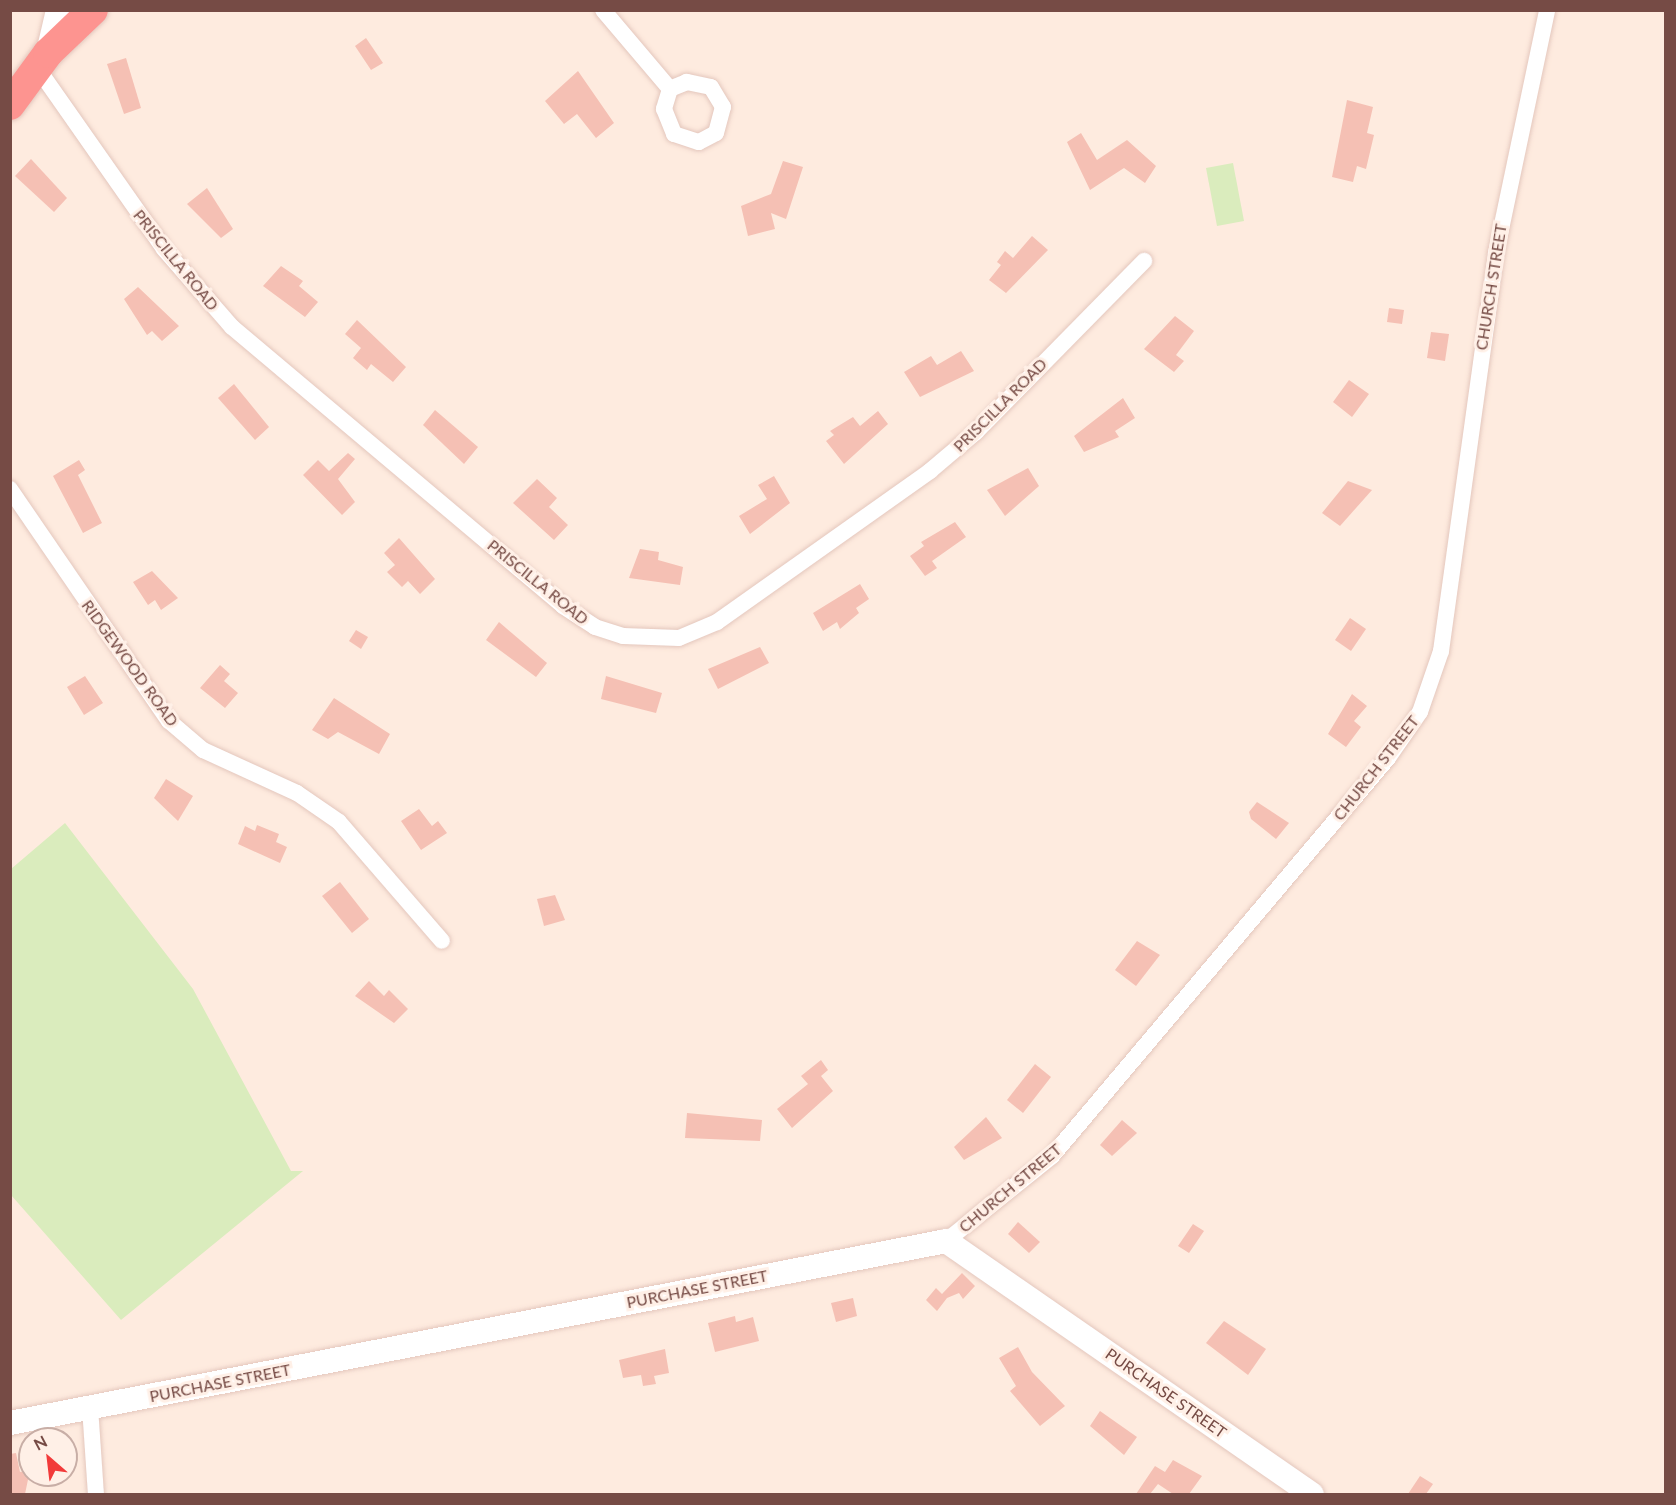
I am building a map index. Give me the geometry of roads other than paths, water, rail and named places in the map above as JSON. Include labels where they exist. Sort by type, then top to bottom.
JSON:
[{"type":"highway","points":[[10,105],[42,59],[92,11]]},
{"type":"street","points":[[42,59],[58,10]]},
{"type":"street","name":"CHURCH STREET","points":[[946,1240],[1052,1156],[1388,758],[1420,712],[1441,651],[1496,254],[1547,10]]},
{"type":"street","points":[[606,11],[670,89]]},
{"type":"street","name":"PRISCILLA ROAD","points":[[42,59],[158,241],[232,327],[563,606],[595,627],[623,636],[679,638],[717,622],[937,466],[1144,261]]},
{"type":"street","name":"RIDGEWOOD ROAD","points":[[10,489],[169,721],[203,750],[297,794],[339,822],[441,941]]},
{"type":"street","name":"PURCHASE STREET","points":[[10,1423],[946,1240],[1312,1494]]},
{"type":"street","points":[[90,1407],[96,1494]]}]
